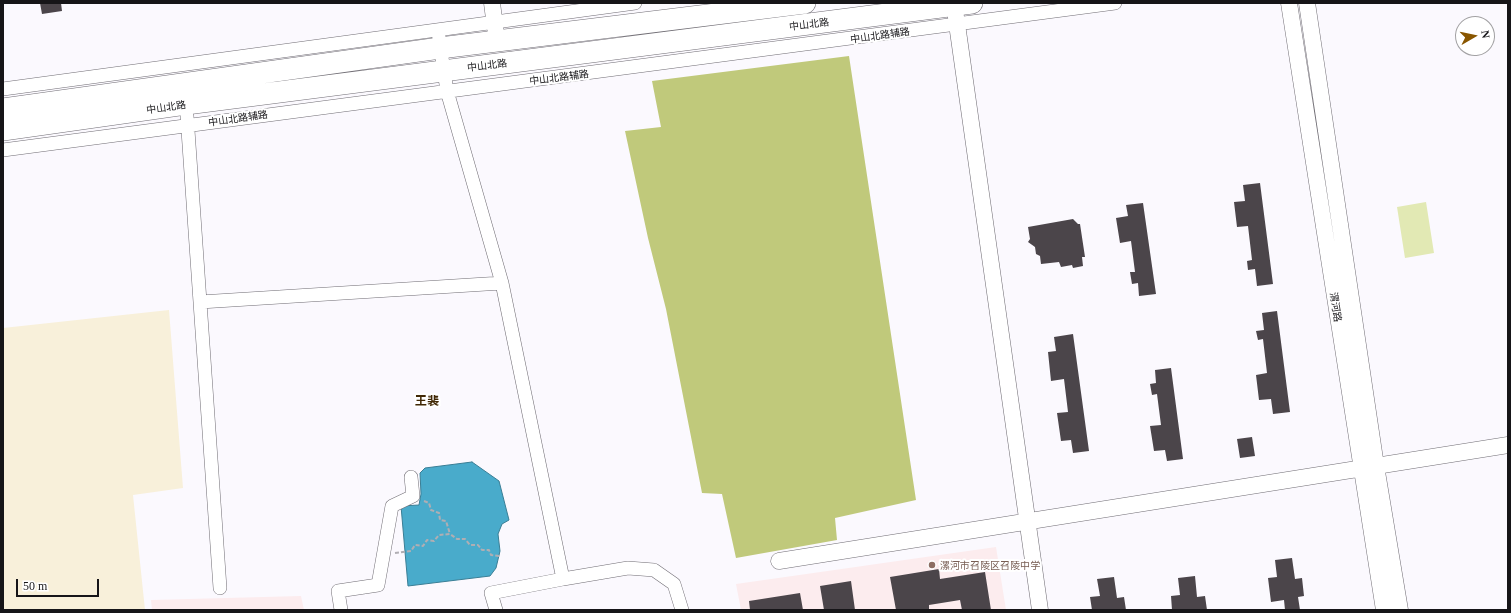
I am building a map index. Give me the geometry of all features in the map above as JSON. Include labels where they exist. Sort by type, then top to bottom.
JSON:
[{"type":"main road","name":"中山北路","points":[[3,109],[439,39],[496,32],[805,3]]},
{"type":"main road","name":"中山北路","points":[[3,130],[186,104],[446,81],[959,9]]},
{"type":"street","points":[[492,3],[496,32],[635,3]]},
{"type":"street","points":[[1040,610],[959,9],[1115,3]]},
{"type":"street","name":"渭河路","points":[[1289,3],[1318,190],[1369,468],[1400,610]]},
{"type":"street","name":"渭河路","points":[[1307,3],[1334,187],[1369,468],[1384,610]]},
{"type":"street","points":[[3,89],[439,39],[446,81],[502,283],[563,578]]},
{"type":"street","name":"中山北路辅路","points":[[3,150],[187,125],[446,81]]},
{"type":"street","points":[[186,104],[220,588]]},
{"type":"street","points":[[1318,190],[1334,187]]},
{"type":"street","points":[[200,302],[502,283]]},
{"type":"street","points":[[779,561],[1508,446]]},
{"type":"street","points":[[341,610],[338,591],[378,585],[392,506],[414,496],[411,477]]},
{"type":"street","points":[[496,610],[491,593],[563,578],[628,568],[654,570],[674,584],[682,610]]},
{"type":"path","points":[[414,496],[429,503],[431,510],[439,513],[440,520],[446,521],[450,534],[456,539],[465,539],[470,545],[478,545],[482,550],[489,550],[491,554],[500,556]]},
{"type":"path","points":[[383,554],[411,551],[416,545],[423,546],[427,540],[434,541],[438,535],[450,534]]},
{"type":"shaded area","points":[[169,310],[183,488],[133,495],[145,610],[3,610],[3,328]]},
{"type":"shaded area","name":"漯河市召陵区召陵中学","points":[[996,547],[1006,610],[741,610],[736,584]]},
{"type":"shaded area","points":[[301,596],[304,610],[152,610],[151,600]]},
{"type":"green space","points":[[849,56],[916,500],[835,518],[837,540],[736,558],[722,494],[702,493],[666,309],[648,238],[625,131],[661,127],[652,81]]},
{"type":"green space","points":[[1426,202],[1434,253],[1405,258],[1397,207]]},
{"type":"water","points":[[472,462],[499,481],[509,520],[502,524],[498,534],[500,551],[496,568],[490,576],[408,586],[401,506],[419,505],[421,494],[420,473],[425,468]]},
{"type":"building","points":[[40,3],[61,3],[62,11],[42,14]]},
{"type":"building","points":[[1260,183],[1273,284],[1257,286],[1255,269],[1248,270],[1247,261],[1252,260],[1248,226],[1237,227],[1234,202],[1245,201],[1243,185]]},
{"type":"building","points":[[1143,203],[1156,294],[1139,296],[1138,283],[1132,284],[1130,272],[1135,272],[1131,241],[1120,243],[1116,218],[1128,216],[1126,205]]},
{"type":"building","points":[[1073,219],[1080,224],[1085,257],[1082,257],[1083,266],[1073,268],[1072,265],[1061,267],[1059,262],[1041,264],[1040,256],[1036,254],[1035,247],[1028,242],[1030,239],[1028,227]]},
{"type":"building","points":[[1277,311],[1290,412],[1273,414],[1271,399],[1259,400],[1256,375],[1267,373],[1263,339],[1258,340],[1256,331],[1264,330],[1262,313]]},
{"type":"building","points":[[1073,334],[1089,451],[1073,453],[1071,440],[1061,441],[1057,413],[1068,412],[1064,379],[1051,381],[1048,352],[1056,351],[1054,337]]},
{"type":"building","points":[[1171,368],[1183,459],[1167,461],[1165,450],[1154,451],[1150,426],[1161,425],[1157,394],[1152,395],[1150,384],[1156,383],[1155,370]]},
{"type":"building","points":[[1252,437],[1255,456],[1240,458],[1237,439]]},
{"type":"building","points":[[1292,558],[1295,579],[1302,578],[1304,596],[1298,597],[1300,610],[1285,610],[1284,600],[1271,602],[1268,578],[1277,577],[1275,560]]},
{"type":"building","points":[[939,569],[940,579],[985,572],[991,610],[962,610],[960,600],[929,605],[929,610],[896,610],[890,577]]},
{"type":"building","points":[[1195,576],[1197,597],[1205,596],[1207,610],[1172,610],[1171,596],[1180,595],[1178,578]]},
{"type":"building","points":[[1114,577],[1117,598],[1124,597],[1126,610],[1092,610],[1090,597],[1100,596],[1097,579]]},
{"type":"building","points":[[851,581],[855,610],[824,610],[820,586]]},
{"type":"building","points":[[800,593],[803,610],[750,610],[749,601]]},
{"type":"place","name":"漯河市召陵区召陵中学","points":[[932,565]]},
{"type":"district","name":"王裴","points":[[427,400]]}]
